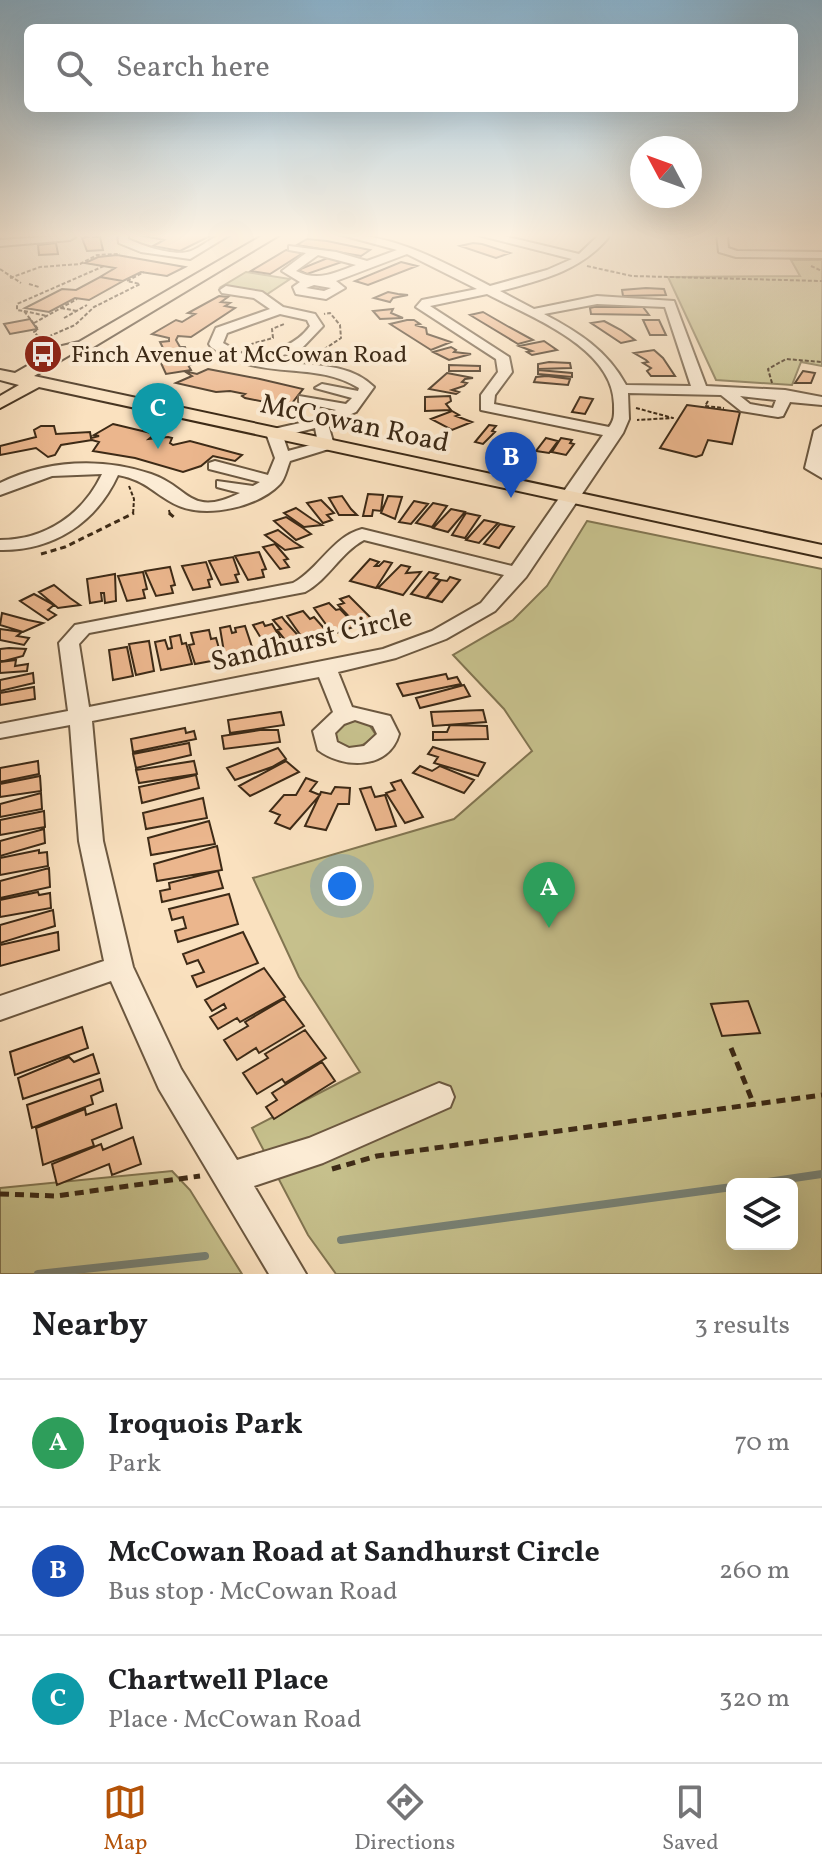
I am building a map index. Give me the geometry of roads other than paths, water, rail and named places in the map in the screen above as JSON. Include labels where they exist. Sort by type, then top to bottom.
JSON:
[{"type":"main road","points":[[0,388],[85,353],[84,346],[174,293]]},
{"type":"main road","name":"McCowan Road","points":[[0,365],[25,376],[326,445],[822,551]]},
{"type":"main road","points":[[0,403],[25,376]]},
{"type":"street","points":[[243,361],[280,354],[303,343],[317,326],[290,315],[258,295],[248,293]]},
{"type":"street","points":[[311,293],[330,294]]},
{"type":"street","points":[[464,293],[426,303],[422,307],[502,357],[505,372],[488,395],[484,403],[486,407],[620,420],[621,389],[598,354],[576,336],[496,293]]},
{"type":"street","points":[[0,490],[36,473],[60,469],[145,477],[181,501],[205,507],[230,504],[256,492],[274,481],[283,458],[274,433],[351,409],[367,387],[341,374],[288,371],[243,361],[216,344],[221,331],[290,315],[330,294]]},
{"type":"street","points":[[290,315],[315,295]]},
{"type":"street","points":[[532,313],[597,300],[670,304],[700,390]]},
{"type":"street","points":[[322,388],[363,396]]},
{"type":"street","points":[[621,389],[724,390],[746,408],[778,413],[781,394],[822,401]]},
{"type":"street","points":[[304,399],[351,409]]},
{"type":"street","points":[[283,458],[326,445],[321,431],[323,420]]},
{"type":"street","name":"Sandhurst Circle","points":[[0,731],[326,669],[389,654],[439,635],[488,607],[519,573],[620,420]]},
{"type":"street","points":[[822,431],[813,468],[822,473]]},
{"type":"street","points":[[222,473],[249,458]]},
{"type":"street","points":[[0,545],[11,546],[48,536],[66,525],[91,507],[111,472]]},
{"type":"street","points":[[222,473],[274,481]]},
{"type":"street","points":[[222,473],[256,492]]},
{"type":"street","points":[[289,1274],[218,1176],[119,967],[91,841],[80,715],[69,643],[82,629],[298,588],[321,573],[346,541],[362,534],[519,573]]},
{"type":"street","points":[[326,669],[345,715]]},
{"type":"street","points":[[0,1008],[119,967]]},
{"type":"street","points":[[218,1176],[312,1152],[439,1097]]},
{"type":"waterway","points":[[794,1178],[822,1174]]},
{"type":"waterway","points":[[341,1240],[726,1188]]},
{"type":"waterway","points":[[38,1274],[205,1256]]},
{"type":"place","name":"Finch Avenue at McCowan Road","points":[[43,354]]},
{"type":"place","name":"Chartwell Place","points":[[158,449]]},
{"type":"place","name":"McCowan Road at Sandhurst Circle","points":[[511,498]]},
{"type":"place","name":"Iroquois Park","points":[[549,928]]}]
